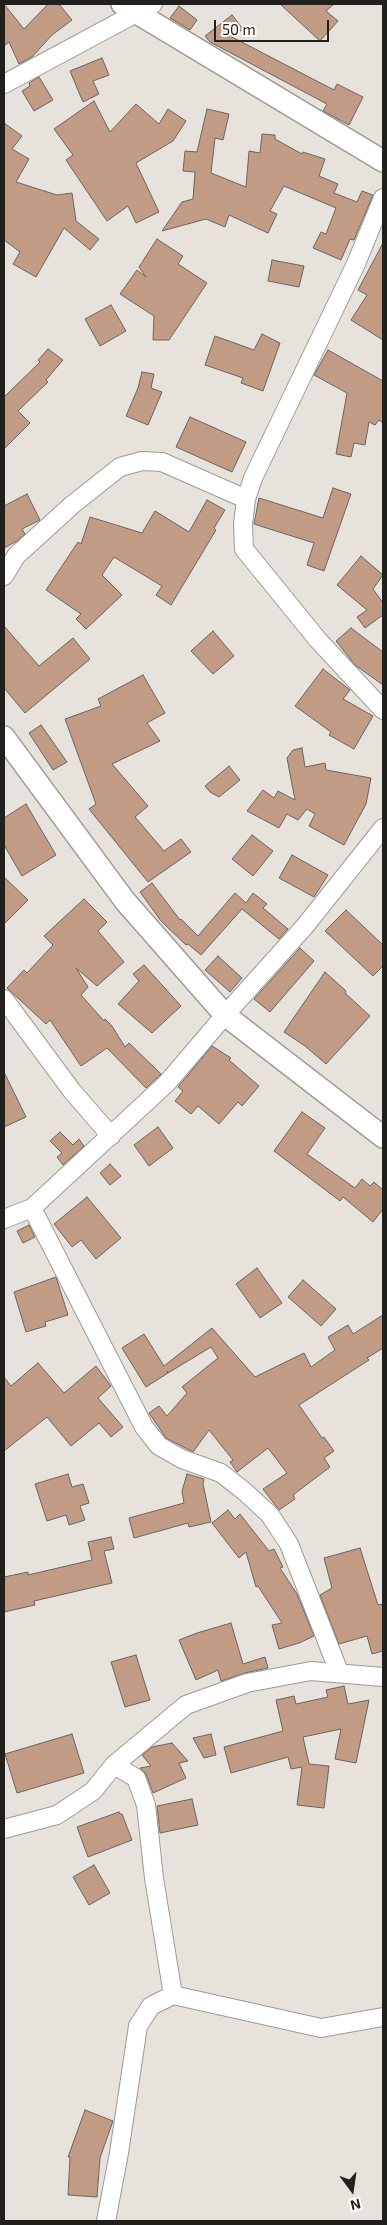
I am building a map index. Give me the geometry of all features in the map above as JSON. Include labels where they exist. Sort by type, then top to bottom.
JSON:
[{"type":"street","points":[[4,84],[137,6],[383,161]]},
{"type":"street","points":[[383,198],[355,266],[253,478],[246,499],[243,524],[244,549],[318,640],[383,710]]},
{"type":"street","points":[[4,576],[16,556],[72,505],[120,467],[142,461],[162,462],[246,499]]},
{"type":"street","points":[[4,737],[125,901],[225,1015],[383,1137]]},
{"type":"street","points":[[4,1219],[32,1208],[167,1083],[305,926],[383,828]]},
{"type":"street","points":[[4,999],[72,1091],[111,1136]]},
{"type":"street","points":[[32,1208],[144,1427],[159,1446],[182,1459],[221,1473],[270,1515],[289,1544],[339,1672]]},
{"type":"street","points":[[4,1829],[56,1816],[93,1791],[114,1765],[186,1706],[247,1683],[311,1671],[383,1677]]},
{"type":"street","points":[[114,1765],[136,1778],[146,1805],[154,1878],[173,1995]]},
{"type":"street","points":[[106,2221],[119,2153],[138,2026],[151,2006],[173,1995],[321,2028],[383,2017]]},
{"type":"building","points":[[4,4],[24,29],[48,4],[59,4],[72,20],[52,35],[32,57],[19,64],[9,42],[4,46]]},
{"type":"building","points":[[280,4],[334,4],[326,11],[338,21],[320,41]]},
{"type":"building","points":[[179,6],[197,20],[190,30],[170,18]]},
{"type":"building","points":[[232,15],[243,29],[232,37],[334,90],[337,84],[363,97],[349,125],[323,111],[327,104],[210,42],[205,36]]},
{"type":"building","points":[[102,58],[109,75],[93,81],[99,94],[83,102],[70,71]]},
{"type":"building","points":[[39,77],[53,100],[34,111],[22,91],[30,86],[29,83]]},
{"type":"building","points":[[94,101],[110,132],[136,104],[159,124],[168,109],[186,121],[173,141],[136,163],[159,212],[136,223],[128,206],[107,221],[66,160],[73,155],[54,129]]},
{"type":"building","points":[[207,109],[229,114],[223,140],[215,138],[211,173],[246,187],[249,151],[260,153],[262,134],[275,135],[275,139],[302,154],[303,152],[325,159],[319,176],[338,184],[334,193],[357,202],[362,191],[373,195],[354,240],[350,239],[341,260],[313,248],[321,232],[326,234],[336,208],[284,186],[270,211],[277,214],[268,233],[229,215],[225,227],[206,219],[162,231],[182,202],[193,199],[195,172],[183,171],[185,151],[197,152]]},
{"type":"building","points":[[4,123],[22,136],[12,149],[29,159],[16,182],[57,195],[72,193],[76,221],[99,239],[90,250],[64,228],[36,277],[13,264],[20,252],[4,240]]},
{"type":"building","points":[[157,239],[183,256],[178,264],[207,283],[169,340],[153,340],[154,316],[120,294],[137,270],[146,277],[139,267]]},
{"type":"building","points":[[383,243],[383,340],[351,320],[367,295],[358,290]]},
{"type":"building","points":[[272,260],[304,266],[299,287],[268,281]]},
{"type":"building","points":[[111,305],[126,331],[100,346],[85,319]]},
{"type":"building","points":[[262,334],[280,343],[263,391],[241,383],[243,378],[205,365],[215,336],[254,350]]},
{"type":"building","points":[[48,349],[63,360],[46,380],[48,382],[18,411],[30,423],[4,449],[4,397],[40,362],[38,360]]},
{"type":"building","points":[[328,350],[383,381],[383,423],[379,420],[375,425],[369,422],[365,445],[354,443],[351,457],[336,454],[347,393],[314,375]]},
{"type":"building","points":[[142,372],[154,374],[151,388],[162,392],[148,425],[126,416],[138,388]]},
{"type":"building","points":[[190,417],[246,442],[232,472],[176,447]]},
{"type":"building","points":[[333,488],[351,494],[324,571],[307,565],[314,543],[254,524],[259,498],[323,518]]},
{"type":"building","points":[[27,494],[40,520],[22,529],[25,534],[4,548],[4,506]]},
{"type":"building","points":[[207,500],[225,510],[214,528],[216,530],[171,605],[156,595],[162,586],[114,557],[102,575],[122,595],[86,629],[76,619],[81,614],[46,590],[78,542],[81,544],[90,517],[142,533],[155,511],[189,532]]},
{"type":"building","points":[[361,556],[383,575],[373,589],[383,603],[383,615],[365,628],[357,617],[367,610],[337,585]]},
{"type":"building","points":[[4,626],[39,666],[73,638],[90,659],[25,713],[4,688]]},
{"type":"building","points":[[351,628],[383,652],[383,685],[355,665],[336,641]]},
{"type":"building","points":[[213,631],[234,656],[213,674],[191,651]]},
{"type":"building","points":[[323,669],[350,690],[343,699],[373,716],[354,749],[329,735],[331,732],[295,706]]},
{"type":"building","points":[[143,675],[165,713],[147,723],[160,741],[112,764],[148,806],[135,817],[164,851],[181,839],[191,852],[148,882],[89,809],[96,804],[65,719],[101,706],[98,699]]},
{"type":"building","points":[[41,725],[67,762],[53,770],[29,733]]},
{"type":"building","points":[[302,748],[305,767],[325,763],[326,770],[371,778],[366,804],[344,845],[309,826],[315,814],[307,809],[298,820],[287,814],[279,828],[247,811],[263,790],[274,798],[278,791],[295,800],[287,758],[293,750]]},
{"type":"building","points":[[229,766],[240,780],[219,797],[210,792],[205,786]]},
{"type":"building","points":[[26,804],[56,855],[22,876],[4,845],[4,818]]},
{"type":"building","points":[[252,835],[273,851],[253,876],[232,859]]},
{"type":"building","points":[[292,855],[328,875],[314,897],[279,878]]},
{"type":"building","points":[[4,877],[28,900],[4,924]]},
{"type":"building","points":[[152,883],[180,920],[198,936],[235,893],[246,903],[253,893],[267,904],[263,908],[288,929],[279,939],[242,909],[201,955],[188,944],[186,945],[161,921],[140,892]]},
{"type":"building","points":[[84,899],[107,922],[98,931],[124,962],[97,986],[76,968],[88,987],[81,995],[104,1021],[105,1019],[112,1026],[125,1047],[129,1043],[161,1074],[146,1088],[107,1048],[81,1066],[50,1020],[46,1024],[7,988],[24,970],[27,973],[53,945],[44,936]]},
{"type":"building","points":[[346,910],[383,945],[383,966],[373,976],[325,931]]},
{"type":"building","points":[[300,948],[314,961],[270,1012],[254,999]]},
{"type":"building","points":[[218,956],[242,978],[230,992],[205,970]]},
{"type":"building","points":[[144,965],[181,1006],[152,1033],[118,1004],[139,981],[133,974]]},
{"type":"building","points":[[325,972],[370,1016],[326,1064],[305,1046],[284,1032]]},
{"type":"building","points":[[212,1046],[231,1058],[229,1060],[259,1086],[242,1106],[238,1102],[219,1124],[198,1106],[191,1114],[175,1101],[183,1091],[178,1087]]},
{"type":"building","points":[[4,1072],[26,1117],[4,1127]]},
{"type":"building","points":[[302,1112],[325,1128],[307,1154],[355,1188],[362,1179],[370,1186],[374,1182],[383,1190],[383,1209],[373,1222],[343,1197],[340,1201],[274,1151]]},
{"type":"building","points":[[158,1127],[173,1148],[149,1166],[134,1145]]},
{"type":"building","points":[[60,1132],[73,1145],[79,1139],[84,1146],[63,1165],[57,1157],[62,1153],[50,1141]]},
{"type":"building","points":[[110,1164],[121,1176],[110,1185],[100,1173]]},
{"type":"building","points":[[87,1197],[121,1238],[96,1259],[81,1240],[72,1247],[54,1224]]},
{"type":"building","points":[[29,1225],[35,1237],[23,1243],[17,1231]]},
{"type":"building","points":[[257,1268],[282,1303],[260,1318],[236,1284]]},
{"type":"building","points":[[56,1277],[68,1315],[45,1322],[46,1326],[26,1332],[14,1292]]},
{"type":"building","points":[[303,1280],[336,1309],[321,1326],[288,1297]]},
{"type":"building","points":[[383,1315],[383,1348],[367,1358],[369,1360],[299,1405],[322,1438],[324,1437],[334,1451],[324,1458],[330,1467],[293,1495],[295,1499],[279,1510],[263,1489],[287,1473],[268,1448],[237,1472],[230,1462],[233,1460],[209,1430],[193,1452],[166,1438],[149,1413],[159,1406],[167,1416],[187,1393],[182,1387],[218,1358],[211,1347],[146,1387],[122,1348],[144,1334],[164,1366],[212,1328],[255,1377],[304,1353],[311,1367],[335,1350],[328,1337],[348,1325],[353,1334]]},
{"type":"building","points":[[38,1363],[64,1393],[96,1366],[111,1386],[98,1398],[123,1427],[111,1437],[99,1423],[71,1446],[47,1417],[4,1451],[4,1377],[11,1386]]},
{"type":"building","points":[[68,1474],[72,1487],[83,1484],[89,1503],[80,1506],[85,1520],[69,1525],[66,1515],[47,1521],[35,1484]]},
{"type":"building","points":[[187,1474],[204,1479],[203,1484],[211,1522],[189,1527],[188,1523],[134,1538],[129,1518],[184,1503],[182,1491]]},
{"type":"building","points":[[228,1510],[235,1519],[240,1514],[269,1551],[274,1549],[283,1567],[280,1568],[297,1594],[314,1636],[279,1649],[272,1625],[282,1623],[258,1586],[256,1587],[246,1552],[239,1558],[212,1523]]},
{"type":"building","points":[[111,1537],[114,1549],[104,1551],[112,1583],[34,1601],[35,1605],[4,1612],[4,1577],[28,1572],[28,1575],[92,1560],[88,1542]]},
{"type":"building","points":[[360,1548],[378,1605],[383,1604],[383,1651],[372,1654],[367,1636],[339,1644],[320,1595],[332,1588],[324,1558]]},
{"type":"building","points":[[231,1623],[243,1664],[265,1657],[268,1668],[221,1681],[218,1670],[196,1680],[179,1640]]},
{"type":"building","points":[[136,1655],[150,1700],[125,1707],[111,1662]]},
{"type":"building","points":[[344,1686],[348,1704],[369,1700],[356,1763],[335,1759],[341,1729],[303,1737],[309,1764],[329,1766],[324,1808],[297,1805],[302,1767],[291,1769],[288,1757],[231,1773],[224,1747],[283,1731],[276,1700],[294,1696],[296,1704],[328,1697],[326,1690]]},
{"type":"building","points":[[72,1734],[84,1773],[17,1793],[5,1754]]},
{"type":"building","points":[[211,1734],[216,1755],[204,1758],[193,1738]]},
{"type":"building","points":[[172,1743],[188,1761],[179,1763],[186,1778],[153,1793],[146,1774],[140,1768],[151,1766],[142,1755],[152,1747]]},
{"type":"building","points":[[192,1799],[198,1825],[160,1833],[157,1806]]},
{"type":"building","points":[[119,1812],[122,1814],[132,1840],[88,1857],[77,1827]]},
{"type":"building","points":[[94,1865],[110,1893],[89,1905],[73,1877]]},
{"type":"building","points":[[85,2110],[113,2121],[100,2158],[97,2197],[68,2195],[70,2157],[68,2157]]}]
